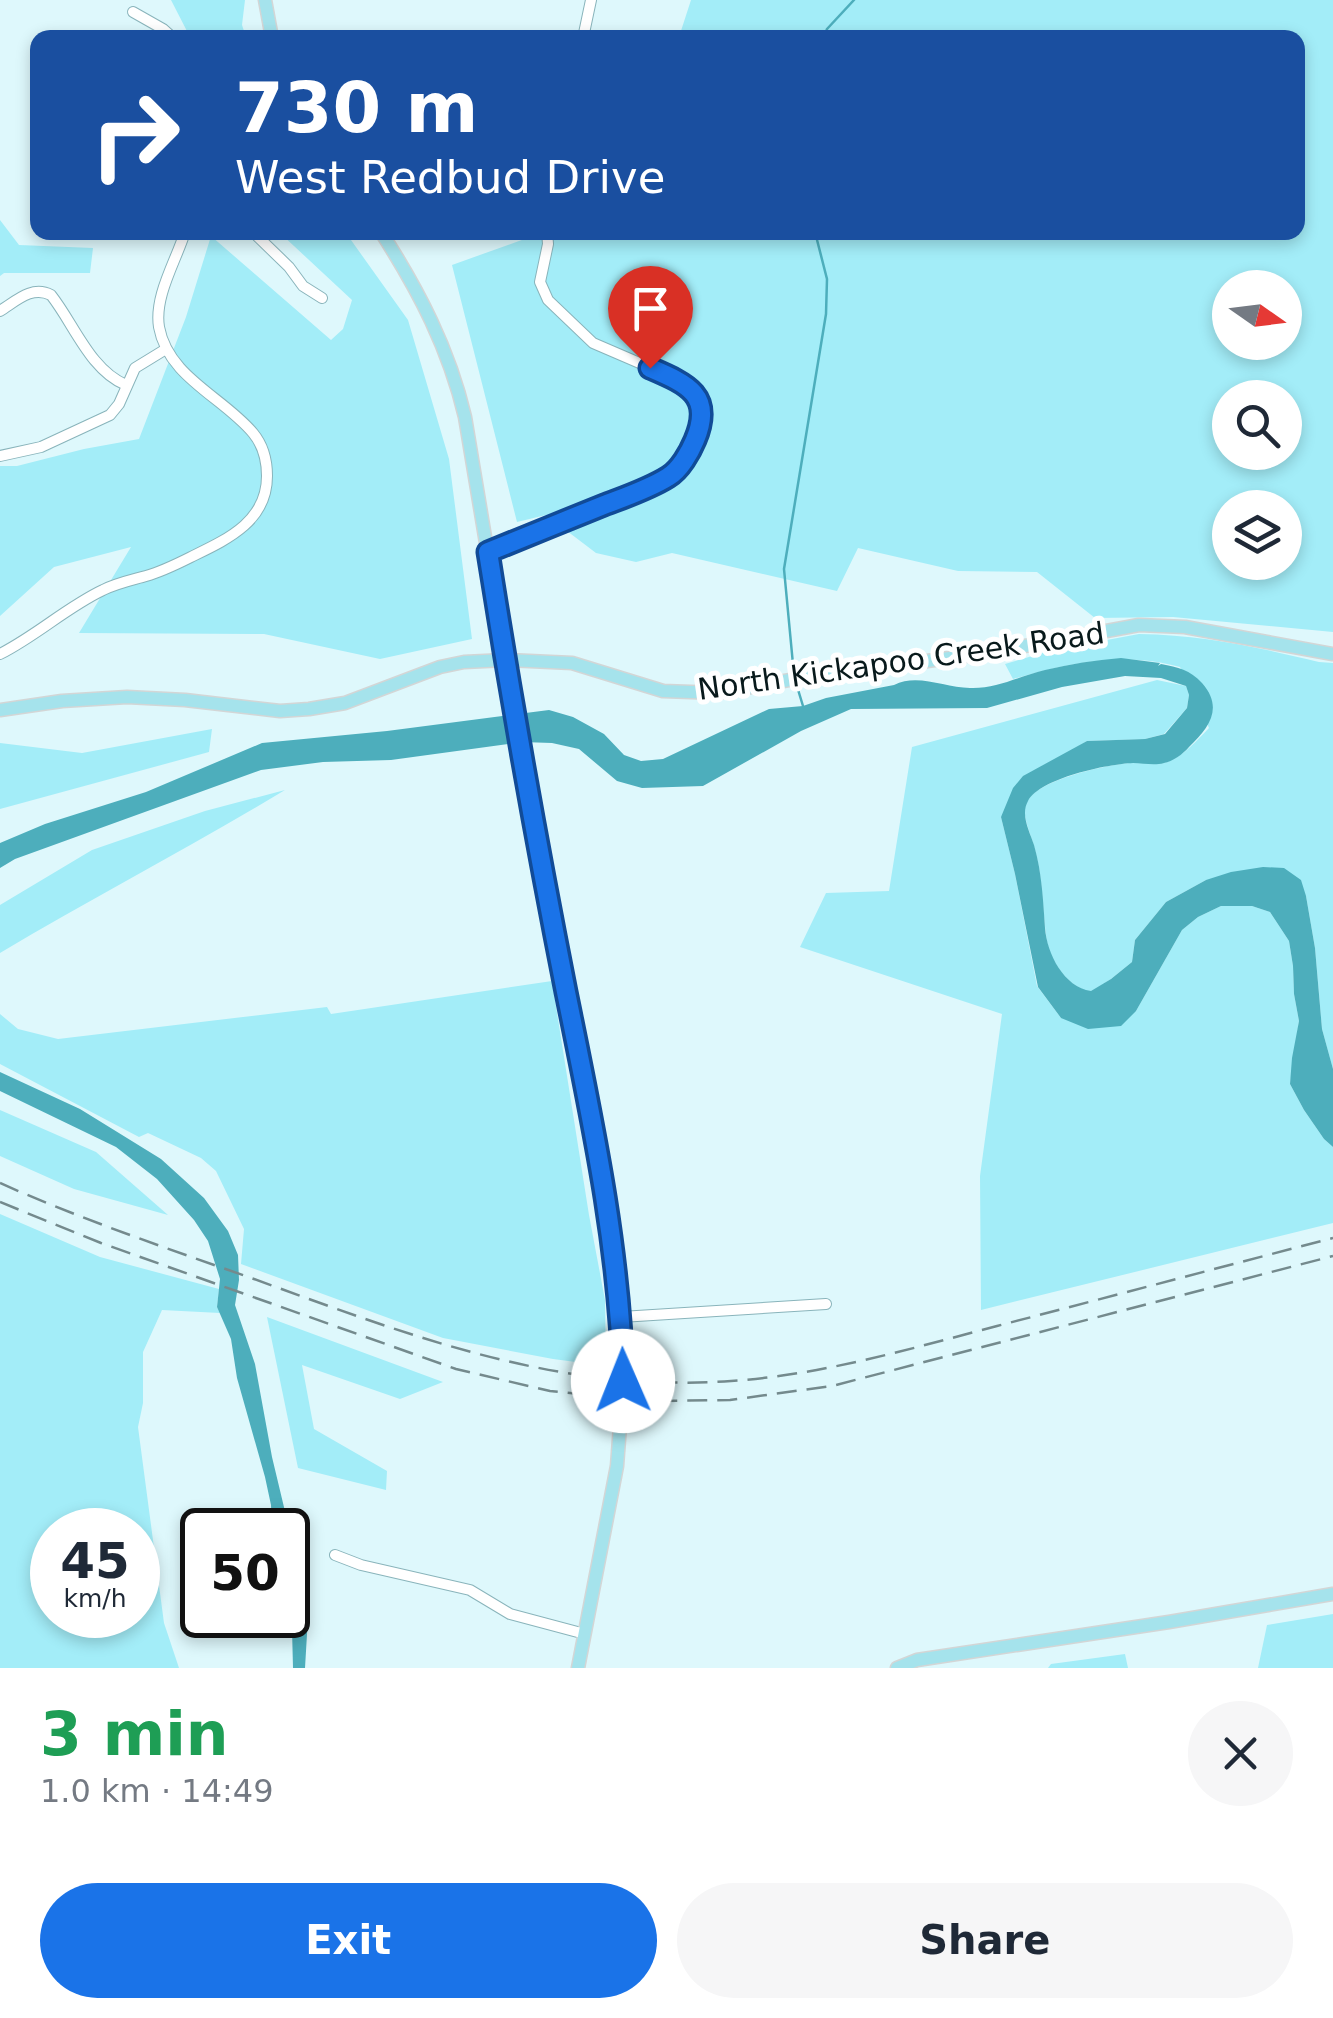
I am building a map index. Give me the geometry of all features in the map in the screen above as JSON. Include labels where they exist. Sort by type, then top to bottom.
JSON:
[{"type":"main road","points":[[265,0],[271,30]]},
{"type":"main road","points":[[386,240],[425,304],[451,367],[467,425],[530,807],[591,1111],[621,1317],[622,1400],[617,1466],[578,1668]]},
{"type":"main road","name":"North Kickapoo Creek Road","points":[[0,710],[62,700],[127,697],[309,709],[345,702],[440,667],[506,660],[572,663],[653,688],[719,693],[1139,626],[1185,627],[1333,654]]},
{"type":"main road","points":[[898,1668],[917,1660],[1333,1594]]},
{"type":"street","points":[[585,30],[592,0]]},
{"type":"street","points":[[134,12],[164,30]]},
{"type":"street","points":[[0,654],[104,589],[170,568],[233,535],[244,528],[260,506],[267,472],[259,442],[241,421],[182,371],[166,349],[158,314],[182,240]]},
{"type":"street","points":[[261,240],[290,267],[302,286],[322,298]]},
{"type":"street","points":[[488,552],[672,475],[692,448],[702,425],[702,408],[693,391],[679,380],[594,343],[548,300],[540,282],[548,240]]},
{"type":"street","points":[[0,311],[36,291],[52,295],[100,367],[126,385]]},
{"type":"street","points":[[0,456],[34,449],[102,420],[115,410],[140,364],[166,349]]},
{"type":"street","points":[[621,1317],[826,1304]]},
{"type":"street","points":[[334,1556],[470,1590],[519,1618],[586,1634]]},
{"type":"shaded area","points":[[171,0],[245,0],[244,30],[186,30]]},
{"type":"shaded area","points":[[691,0],[1333,0],[1333,632],[1173,617],[1095,618],[1037,572],[958,571],[858,548],[837,591],[672,553],[636,562],[596,553],[546,515],[517,522],[452,265],[522,240],[1305,240],[1305,30],[681,30]]},
{"type":"shaded area","points":[[0,220],[19,245],[93,248],[90,273],[0,276]]},
{"type":"shaded area","points":[[210,240],[216,240],[331,340],[343,329],[352,300],[288,240],[351,240],[408,320],[449,459],[472,639],[380,659],[264,634],[79,633],[131,547],[54,567],[0,616],[0,466],[17,466],[139,439],[186,317]]},
{"type":"shaded area","points":[[1139,634],[1208,639],[1333,663],[1333,1069],[1322,1029],[1306,896],[1206,880],[1166,902],[1135,940],[1132,962],[1091,992],[1067,979],[1051,953],[1039,866],[1025,815],[1030,797],[1054,782],[1087,771],[1129,763],[1167,762],[1185,752],[1209,728],[1180,667],[1138,660],[1096,661],[1013,679],[1005,664],[1053,650]]},
{"type":"shaded area","points":[[1121,658],[1173,666],[1193,675],[1209,692],[1213,709],[1208,725],[1196,740],[1170,761],[1092,769],[1046,786],[1028,801],[1025,818],[1039,866],[1046,938],[1053,958],[1073,983],[1091,991],[1132,962],[1135,940],[1166,902],[1206,880],[1231,872],[1284,868],[1301,880],[1306,896],[1322,1029],[1333,1069],[1333,1147],[1304,1110],[1290,1084],[1299,1021],[1293,966],[1289,941],[1270,912],[1252,906],[1221,906],[1198,917],[1182,930],[1136,1011],[1121,1026],[1088,1029],[1061,1018],[1038,987],[1001,817],[1013,788],[1023,776],[1087,741],[1145,739],[1165,734],[1187,708],[1189,695],[1186,686],[1161,678],[1125,676],[1062,687],[987,708],[851,709],[801,731],[703,786],[642,788],[617,781],[579,749],[552,743],[522,742],[391,760],[323,762],[261,770],[15,859],[0,868],[0,843],[45,824],[146,792],[262,743],[549,710],[573,717],[604,734],[624,755],[641,761],[663,759],[769,709],[803,706],[912,680],[980,688],[1054,668]]},
{"type":"shaded area","points":[[1157,680],[1186,686],[1189,695],[1187,708],[1164,734],[1145,739],[1087,741],[1063,756],[1001,817],[1037,986],[1061,1018],[1136,1011],[1182,930],[1198,917],[1221,906],[1252,906],[1270,912],[1289,941],[1293,966],[1299,1021],[1290,1084],[1304,1110],[1333,1147],[1333,1223],[981,1310],[980,1176],[1002,1014],[800,947],[826,893],[889,891],[912,747]]},
{"type":"shaded area","points":[[212,729],[209,752],[0,809],[0,743],[82,753]]},
{"type":"shaded area","points":[[285,790],[0,953],[0,905],[92,850],[205,811]]},
{"type":"shaded area","points":[[552,981],[605,1300],[606,1366],[443,1338],[241,1264],[244,1229],[216,1171],[201,1158],[148,1133],[139,1137],[0,1064],[0,1014],[18,1029],[58,1039],[327,1007],[331,1014]]},
{"type":"shaded area","points":[[0,1072],[80,1109],[161,1159],[204,1198],[228,1231],[238,1255],[235,1305],[255,1364],[284,1508],[271,1508],[237,1378],[231,1339],[217,1307],[220,1279],[208,1241],[194,1220],[157,1179],[116,1147],[0,1091]]},
{"type":"shaded area","points":[[0,1110],[96,1152],[168,1215],[74,1189],[0,1156]]},
{"type":"shaded area","points":[[0,1214],[100,1257],[219,1289],[220,1313],[162,1310],[143,1352],[143,1403],[138,1427],[149,1508],[30,1508],[30,1638],[160,1638],[160,1593],[164,1623],[179,1668],[0,1668]]},
{"type":"shaded area","points":[[267,1317],[443,1382],[400,1399],[302,1365],[314,1429],[387,1471],[386,1490],[298,1468]]},
{"type":"shaded area","points":[[1333,1614],[1333,1668],[1258,1668],[1267,1625]]},
{"type":"shaded area","points":[[292,1638],[307,1638],[305,1668],[293,1668]]},
{"type":"shaded area","points":[[1125,1654],[1128,1668],[1048,1668],[1051,1664]]},
{"type":"waterway","points":[[827,30],[854,0]]},
{"type":"waterway","points":[[794,675],[784,569],[826,314],[827,279],[817,240]]},
{"type":"waterway","points":[[796,683],[803,706]]},
{"type":"railway","points":[[0,1183],[126,1234],[429,1340],[546,1369],[667,1382],[765,1378],[865,1360],[1333,1238]]},
{"type":"railway","points":[[0,1202],[101,1243],[456,1369],[550,1391],[650,1401],[730,1400],[832,1386],[1333,1256]]},
{"type":"route","points":[[623,1381],[620,1300],[602,1180],[530,807],[488,552],[672,475],[692,448],[702,425],[702,408],[693,391],[679,380],[650,368]]}]
